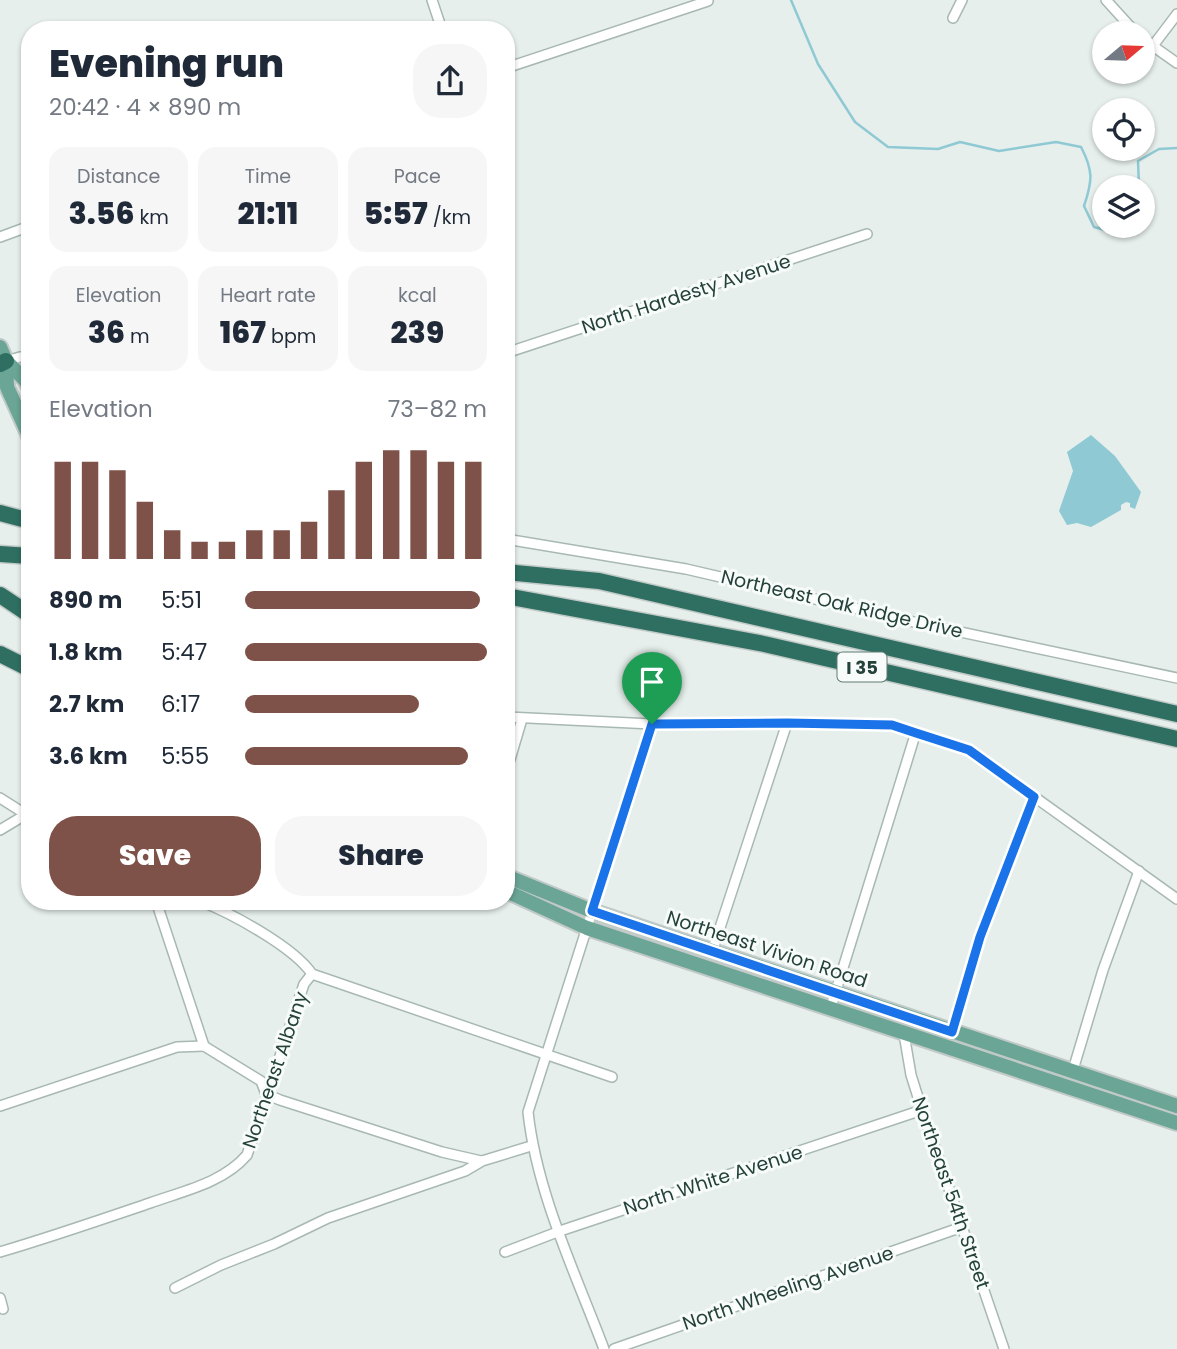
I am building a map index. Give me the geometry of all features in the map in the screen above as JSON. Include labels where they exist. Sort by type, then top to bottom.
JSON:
[{"type":"highway","points":[[0,513],[21,519]]},
{"type":"highway","points":[[0,554],[21,555]]},
{"type":"highway","name":"I 35","points":[[515,573],[599,581],[1177,714]]},
{"type":"highway","points":[[0,595],[21,609]]},
{"type":"highway","name":"I 35","points":[[515,598],[764,644],[1177,739]]},
{"type":"highway","points":[[515,603],[545,603]]},
{"type":"highway","points":[[0,653],[21,664]]},
{"type":"main road","points":[[2,358],[21,375]]},
{"type":"main road","points":[[2,358],[7,387],[21,418]]},
{"type":"main road","name":"Northeast Vivion Road","points":[[515,880],[592,911],[1177,1106]]},
{"type":"main road","name":"Northeast Vivion Road","points":[[515,895],[587,928],[1177,1123]]},
{"type":"street","points":[[432,0],[439,21]]},
{"type":"street","points":[[953,18],[962,0]]},
{"type":"street","points":[[1106,0],[1125,21]]},
{"type":"street","points":[[515,65],[708,1]]},
{"type":"street","points":[[1155,43],[1177,14]]},
{"type":"street","points":[[1155,49],[1177,63]]},
{"type":"street","points":[[0,237],[21,229]]},
{"type":"street","name":"North Hardesty Avenue","points":[[515,350],[867,234]]},
{"type":"street","points":[[2,358],[21,357]]},
{"type":"street","name":"Northeast Oak Ridge Drive","points":[[515,540],[698,571],[942,628],[1177,678]]},
{"type":"street","points":[[515,718],[652,724],[892,725],[969,750],[1177,899]]},
{"type":"street","points":[[515,743],[522,719]]},
{"type":"street","points":[[712,952],[787,723]]},
{"type":"street","points":[[604,1349],[531,1146],[528,1112],[652,724]]},
{"type":"street","points":[[830,1010],[916,733]]},
{"type":"street","points":[[952,1032],[980,937],[1034,797]]},
{"type":"street","points":[[0,798],[21,812]]},
{"type":"street","points":[[0,830],[21,820]]},
{"type":"street","points":[[1073,1070],[1107,958],[1139,871]]},
{"type":"street","points":[[159,910],[204,1046]]},
{"type":"street","points":[[219,910],[280,945],[298,958],[312,974],[612,1077]]},
{"type":"street","name":"Northeast Albany","points":[[0,1252],[217,1179],[238,1165],[247,1155],[304,984],[312,974]]},
{"type":"street","name":"Northeast 54th Street","points":[[904,1034],[911,1075],[922,1110],[1004,1349]]},
{"type":"street","points":[[0,1106],[177,1047],[204,1046],[261,1081],[266,1094],[280,1100],[442,1152],[482,1161]]},
{"type":"street","name":"North White Avenue","points":[[505,1252],[560,1231],[922,1110]]},
{"type":"street","points":[[175,1288],[328,1218],[465,1171],[482,1161],[531,1146]]},
{"type":"street","name":"North Wheeling Avenue","points":[[614,1349],[962,1227]]},
{"type":"street","points":[[0,1298],[3,1309]]},
{"type":"water","points":[[1091,435],[1115,456],[1141,492],[1135,509],[1126,502],[1121,505],[1121,510],[1091,527],[1077,523],[1067,525],[1059,511],[1073,471],[1067,452]]},
{"type":"waterway","points":[[791,0],[818,64],[855,122],[888,147],[938,149],[960,142],[999,151],[1056,142],[1081,147],[1090,175],[1084,206],[1092,223]]},
{"type":"waterway","points":[[1139,175],[1138,161],[1159,149],[1177,148]]},
{"type":"route","points":[[652,724],[892,725],[969,750],[1034,797],[980,937],[952,1032],[592,911],[652,724]]}]
